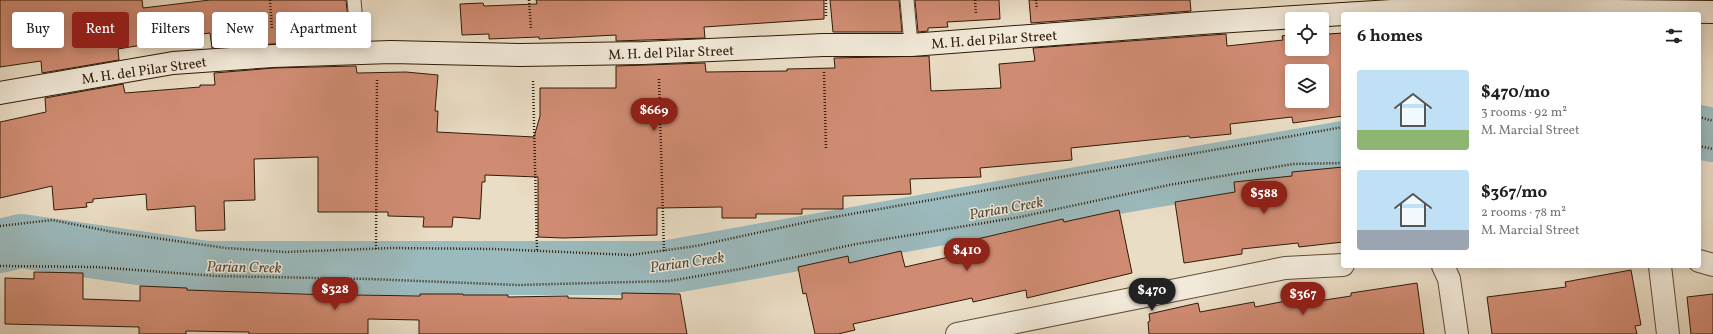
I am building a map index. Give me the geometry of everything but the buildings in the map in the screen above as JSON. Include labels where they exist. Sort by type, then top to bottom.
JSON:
[{"type":"street","name":"M. H. del Pilar Street","points":[[1397,12],[1713,12]]},
{"type":"street","name":"M. H. del Pilar Street","points":[[0,93],[173,63],[273,56],[368,53],[533,54],[658,52],[823,45],[911,45],[1341,14]]},
{"type":"street","points":[[1701,262],[1713,266]]},
{"type":"street","points":[[957,334],[1285,268],[1341,265]]},
{"type":"street","points":[[1660,268],[1668,334]]},
{"type":"street","points":[[1449,270],[1457,334]]},
{"type":"lane","points":[[354,0],[368,53]]},
{"type":"lane","points":[[907,0],[911,45]]},
{"type":"path","points":[[270,0],[272,36]]},
{"type":"path","points":[[529,0],[533,54],[537,250]]},
{"type":"path","points":[[823,45],[826,148]]},
{"type":"path","points":[[658,52],[664,250]]},
{"type":"path","points":[[368,53],[376,249]]},
{"type":"path","points":[[1701,118],[1713,121]]},
{"type":"path","points":[[0,226],[52,220],[113,232],[226,248],[285,252],[376,249],[537,250],[631,255],[696,246],[827,218],[1341,127]]},
{"type":"path","points":[[1701,146],[1713,149]]},
{"type":"path","points":[[0,266],[96,267],[216,276],[370,279],[518,285],[669,281],[740,269],[856,244],[1020,217],[1177,183],[1293,164],[1341,163]]},
{"type":"waterway","name":"Parian Creek","points":[[1701,132],[1713,135]]},
{"type":"waterway","name":"Parian Creek","points":[[0,246],[21,241],[207,268],[663,268],[1341,148]]}]
